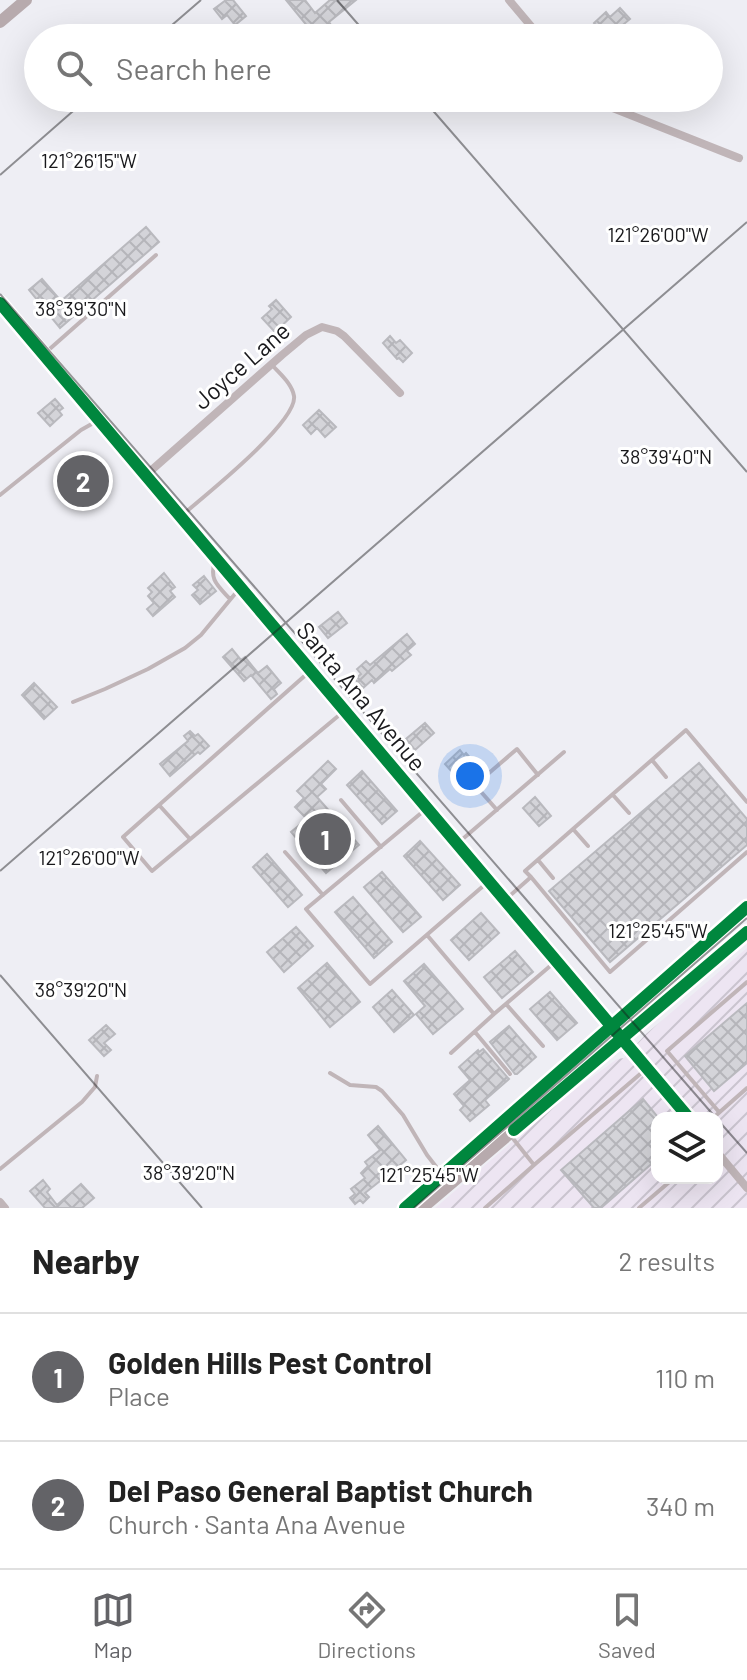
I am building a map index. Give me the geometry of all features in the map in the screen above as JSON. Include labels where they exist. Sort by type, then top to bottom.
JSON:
[{"type":"street","points":[[0,22],[26,0]]},
{"type":"street","points":[[509,0],[529,24]]},
{"type":"street","points":[[623,112],[739,158]]},
{"type":"street","name":"Santa Ana Avenue","points":[[0,303],[684,1112]]},
{"type":"street","name":"Joyce Lane","points":[[146,475],[271,364],[306,335],[322,327],[344,336],[400,393]]},
{"type":"street","points":[[405,1208],[747,907]]},
{"type":"street","points":[[422,1208],[747,932]]},
{"type":"street","points":[[623,1038],[638,1013],[708,952],[712,938]]},
{"type":"street","points":[[545,1104],[555,1086],[604,1044],[613,1026]]},
{"type":"street","points":[[723,1159],[747,1188]]},
{"type":"street","points":[[0,1202],[5,1208]]},
{"type":"lane","points":[[44,354],[156,255]]},
{"type":"lane","points":[[181,516],[235,472],[294,406],[290,385],[271,364]]},
{"type":"lane","points":[[0,495],[99,419]]},
{"type":"lane","points":[[216,558],[212,571],[215,582],[230,599]]},
{"type":"lane","points":[[73,702],[148,669],[185,648],[201,635],[241,587]]},
{"type":"lane","points":[[311,670],[123,837],[152,871],[345,710]]},
{"type":"lane","points":[[747,802],[686,730],[525,871],[610,972],[747,852]]},
{"type":"lane","points":[[497,810],[475,785],[517,749],[538,775]]},
{"type":"lane","points":[[458,843],[564,752]]},
{"type":"lane","points":[[652,760],[666,777]]},
{"type":"lane","points":[[613,795],[629,813]]},
{"type":"lane","points":[[341,800],[381,847]]},
{"type":"lane","points":[[159,805],[190,840]]},
{"type":"lane","points":[[427,808],[306,909],[370,984],[489,881]]},
{"type":"lane","points":[[573,829],[588,846]]},
{"type":"lane","points":[[285,852],[323,895]]},
{"type":"lane","points":[[538,860],[553,878]]},
{"type":"lane","points":[[505,900],[531,877]]},
{"type":"lane","points":[[427,935],[494,1014]]},
{"type":"lane","points":[[451,1053],[557,961]]},
{"type":"lane","points":[[747,982],[667,1051],[719,1112],[747,1088]]},
{"type":"lane","points":[[506,1004],[543,1046]]},
{"type":"lane","points":[[475,1032],[510,1074]]},
{"type":"lane","points":[[485,1208],[647,1068]]},
{"type":"lane","points":[[330,1073],[350,1085],[376,1087],[382,1091],[403,1115],[443,1175]]},
{"type":"lane","points":[[0,1169],[82,1102],[95,1087],[97,1076]]},
{"type":"lane","points":[[509,1134],[534,1165]]},
{"type":"lane","points":[[639,1208],[667,1184]]},
{"type":"shaded area","points":[[747,948],[747,1208],[435,1208],[562,1099],[617,1059],[624,1058],[646,1034]]},
{"type":"building","points":[[226,0],[233,0],[246,16],[234,24],[227,15],[222,19],[214,9]]},
{"type":"building","points":[[286,0],[305,0],[315,13],[330,0],[356,0],[330,24],[306,24]]},
{"type":"building","points":[[620,8],[630,19],[624,24],[594,23],[606,12],[610,17]]},
{"type":"building","points":[[146,227],[159,242],[60,328],[29,290],[42,279],[61,301]]},
{"type":"building","points":[[276,300],[291,317],[275,332],[262,318]]},
{"type":"building","points":[[390,336],[396,343],[400,340],[412,353],[403,362],[383,343]]},
{"type":"building","points":[[55,399],[63,408],[59,411],[62,415],[50,426],[38,413]]},
{"type":"building","points":[[319,410],[336,427],[325,437],[317,428],[311,434],[303,425]]},
{"type":"building","points":[[164,573],[175,587],[170,591],[175,597],[153,616],[147,609],[154,603],[148,596],[152,592],[148,588]]},
{"type":"building","points":[[204,576],[216,591],[200,604],[192,595],[198,590],[193,585]]},
{"type":"building","points":[[338,612],[347,623],[328,638],[319,627]]},
{"type":"building","points":[[407,634],[415,644],[407,651],[411,655],[392,671],[390,669],[363,688],[355,679],[361,674],[357,669],[366,661],[370,665]]},
{"type":"building","points":[[232,649],[241,660],[245,657],[258,673],[267,666],[281,683],[274,689],[277,694],[271,699],[251,675],[244,681],[223,657]]},
{"type":"building","points":[[34,683],[57,707],[44,719],[22,695]]},
{"type":"building","points":[[425,723],[434,733],[415,750],[406,739]]},
{"type":"building","points":[[190,731],[195,736],[198,734],[209,746],[170,776],[160,764],[188,741],[184,736]]},
{"type":"building","points":[[460,750],[473,761],[464,769],[468,774],[462,779],[445,764]]},
{"type":"building","points":[[328,761],[336,769],[321,784],[326,789],[317,797],[359,845],[326,873],[291,832],[307,819],[295,807],[304,798],[297,791]]},
{"type":"building","points":[[699,763],[747,819],[747,845],[610,962],[549,891]]},
{"type":"building","points":[[362,771],[397,811],[382,824],[347,785]]},
{"type":"building","points":[[535,797],[551,816],[539,826],[523,808]]},
{"type":"building","points":[[420,841],[460,885],[443,900],[404,856]]},
{"type":"building","points":[[267,854],[302,895],[288,907],[253,867]]},
{"type":"building","points":[[382,872],[421,917],[403,932],[364,887]]},
{"type":"building","points":[[353,897],[392,942],[374,958],[335,912]]},
{"type":"building","points":[[481,913],[499,933],[469,960],[451,940]]},
{"type":"building","points":[[296,927],[313,946],[284,972],[267,952]]},
{"type":"building","points":[[515,951],[533,972],[502,998],[484,977]]},
{"type":"building","points":[[327,963],[360,1002],[330,1027],[298,988]]},
{"type":"building","points":[[424,964],[463,1009],[433,1034],[416,1014],[425,1006],[404,981]]},
{"type":"building","points":[[392,990],[414,1015],[394,1032],[373,1007]]},
{"type":"building","points":[[550,992],[577,1023],[557,1040],[530,1009]]},
{"type":"building","points":[[747,1003],[747,1063],[714,1091],[685,1056]]},
{"type":"building","points":[[106,1025],[115,1034],[104,1043],[111,1050],[104,1056],[89,1040]]},
{"type":"building","points":[[509,1026],[536,1057],[517,1074],[490,1042]]},
{"type":"building","points":[[483,1049],[509,1079],[485,1100],[489,1105],[470,1121],[460,1110],[464,1106],[454,1094],[470,1080],[459,1067]]},
{"type":"building","points":[[643,1099],[654,1112],[651,1112],[651,1164],[601,1208],[594,1208],[561,1170]]},
{"type":"building","points":[[378,1126],[406,1160],[365,1193],[369,1197],[363,1203],[360,1200],[355,1204],[350,1198],[355,1194],[351,1189],[365,1178],[361,1173],[368,1166],[365,1162],[380,1150],[368,1135]]},
{"type":"building","points":[[43,1180],[57,1205],[81,1184],[94,1198],[82,1208],[45,1208],[30,1191]]},
{"type":"cycle path","points":[[0,303],[684,1112]]},
{"type":"cycle path","points":[[405,1208],[747,907]]},
{"type":"cycle path","points":[[514,1130],[747,932]]},
{"type":"place","name":"Del Paso General Baptist Church","points":[[83,481]]},
{"type":"place","name":"Golden Hills Pest Control","points":[[325,839]]}]
